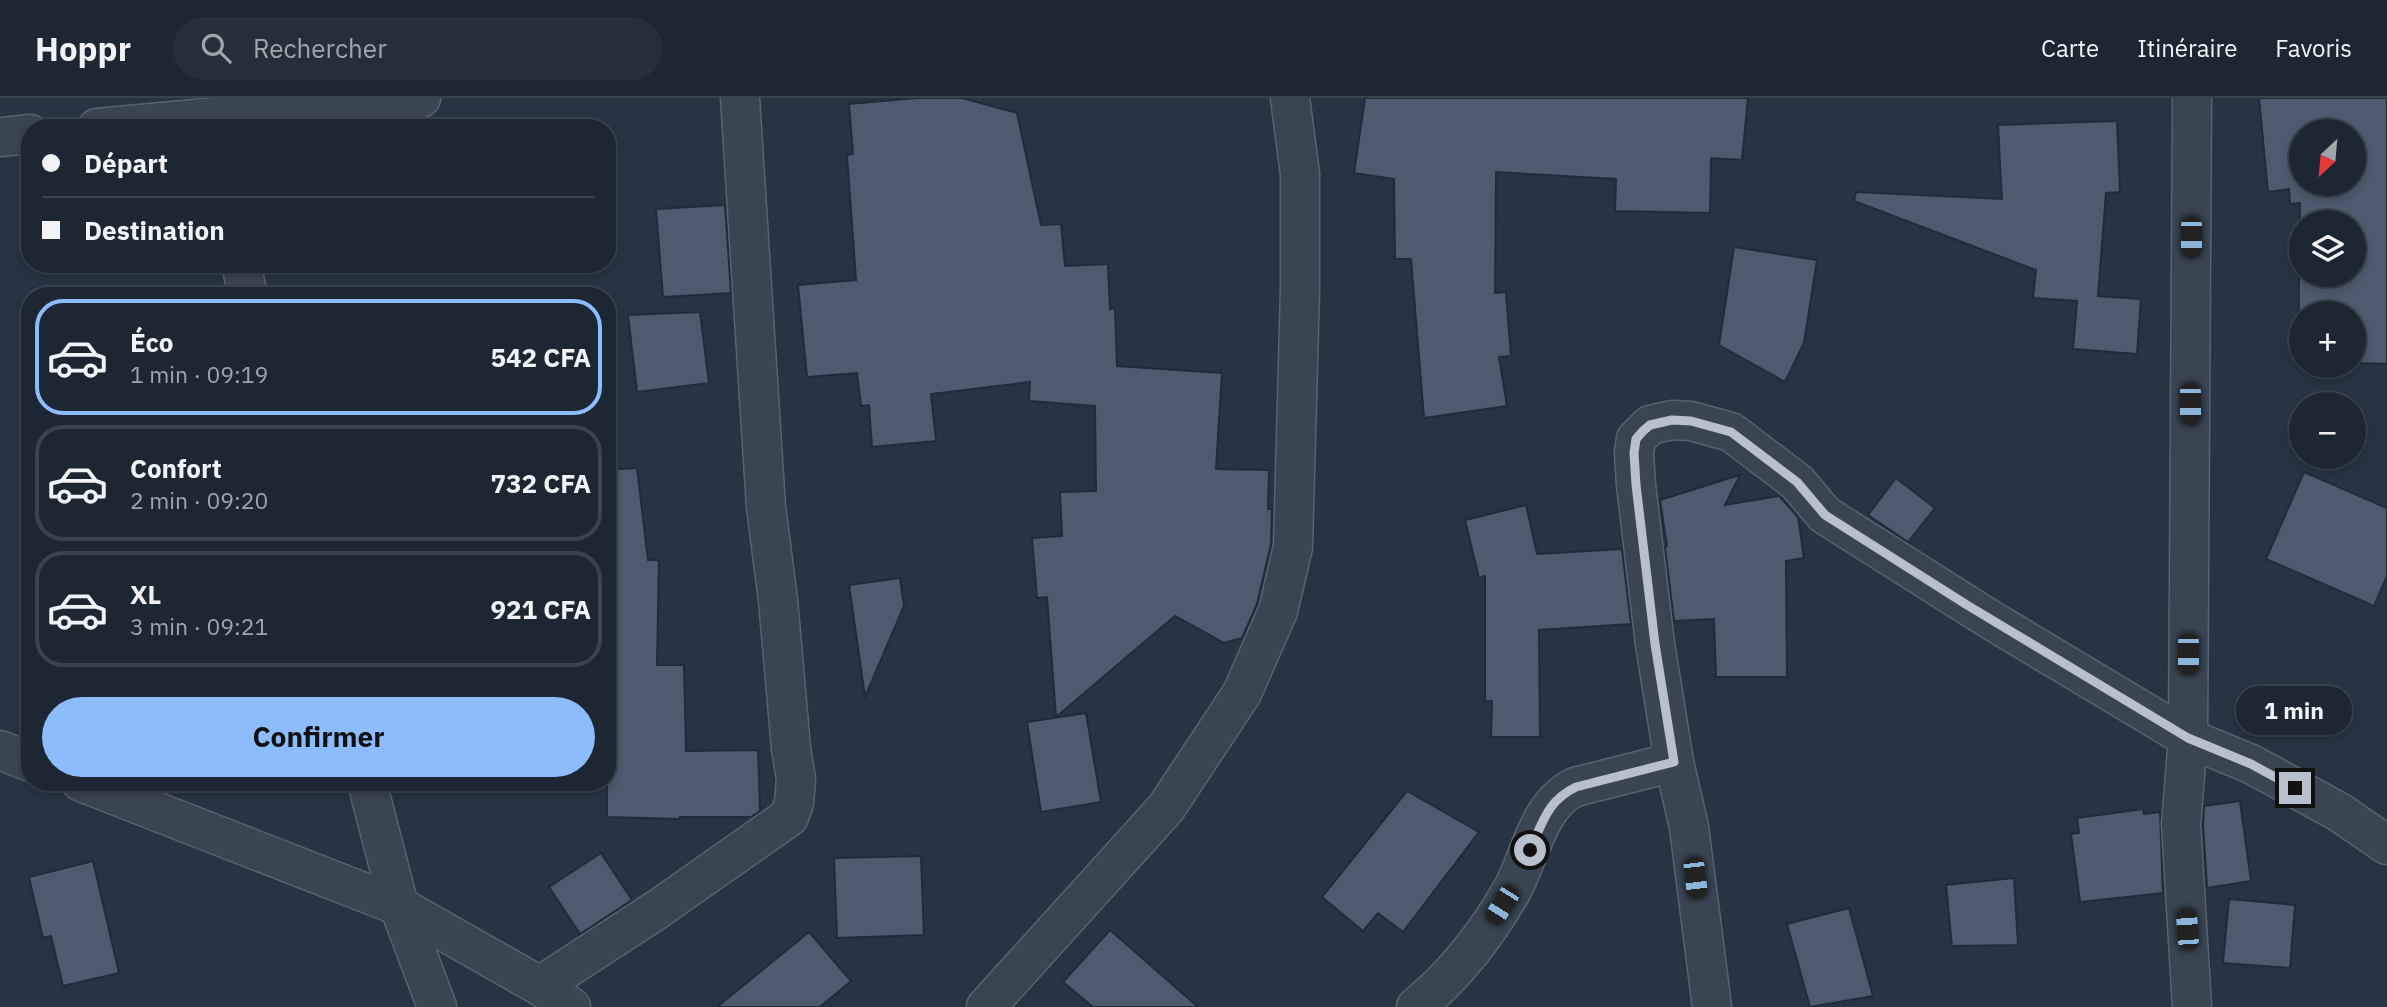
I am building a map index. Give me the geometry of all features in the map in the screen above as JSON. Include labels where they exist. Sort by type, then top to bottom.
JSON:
[{"type":"street","points":[[239,119],[421,98]]},
{"type":"street","points":[[540,986],[658,909],[789,817],[794,803],[796,779],[764,480],[740,98]]},
{"type":"street","points":[[986,1007],[1166,808],[1242,693],[1278,611],[1293,547],[1300,289],[1300,174],[1290,98]]},
{"type":"street","points":[[2192,98],[2188,738],[2180,824],[2192,1007]]},
{"type":"street","points":[[0,137],[21,135]]},
{"type":"street","points":[[1712,1007],[1689,827],[1674,762],[1654,631],[1636,485],[1636,439],[1650,425],[1672,420],[1691,421],[1731,432],[1797,482],[1825,515],[1991,620],[2188,738],[2251,764],[2339,812],[2387,845]]},
{"type":"street","points":[[0,750],[21,758]]},
{"type":"street","points":[[1416,1007],[1458,967],[1492,921],[1512,890],[1552,803],[1562,793],[1674,762]]},
{"type":"street","points":[[104,791],[399,906],[540,986],[571,1007]]},
{"type":"street","points":[[369,791],[399,906],[436,1007]]},
{"type":"building","points":[[917,98],[962,98],[1017,113],[1041,225],[1061,224],[1065,266],[1108,264],[1110,309],[1115,308],[1117,366],[1222,373],[1216,469],[1269,470],[1271,544],[1257,604],[1242,638],[1224,643],[1175,616],[1056,717],[1047,597],[1037,598],[1032,538],[1062,536],[1060,492],[1096,491],[1095,406],[1029,401],[1030,382],[931,394],[936,441],[872,447],[869,405],[861,406],[857,373],[807,377],[798,285],[856,280],[847,155],[853,154],[849,104]]},
{"type":"building","points":[[1365,98],[1748,98],[1742,160],[1711,158],[1710,213],[1615,211],[1616,179],[1496,172],[1495,293],[1506,292],[1511,356],[1499,357],[1507,406],[1424,418],[1411,259],[1395,259],[1394,179],[1354,173]]},
{"type":"building","points":[[2259,98],[2387,98],[2387,364],[2366,363],[2366,301],[2299,301],[2299,287],[2366,287],[2366,210],[2300,210],[2300,203],[2290,204],[2289,196],[2366,196],[2366,119],[2289,119],[2289,189],[2268,192]]},
{"type":"building","points":[[2117,121],[2120,192],[2106,193],[2098,296],[2141,299],[2137,354],[2073,349],[2077,301],[2033,298],[2036,270],[1854,201],[1856,192],[2002,199],[1998,125]]},
{"type":"building","points":[[725,205],[731,293],[663,297],[656,209]]},
{"type":"building","points":[[1734,247],[1817,260],[1804,343],[1785,382],[1719,345]]},
{"type":"building","points":[[700,312],[709,383],[637,392],[628,315]]},
{"type":"building","points":[[637,468],[648,560],[659,560],[657,665],[684,665],[686,751],[758,750],[760,811],[751,817],[607,817],[607,791],[616,791],[616,469]]},
{"type":"building","points":[[2304,472],[2387,508],[2387,576],[2374,606],[2266,559]]},
{"type":"building","points":[[1740,475],[1725,505],[1779,496],[1798,517],[1804,558],[1786,561],[1787,677],[1716,677],[1714,619],[1674,621],[1660,500]]},
{"type":"building","points":[[1896,478],[1935,508],[1908,542],[1868,515]]},
{"type":"building","points":[[1526,505],[1537,554],[1622,549],[1631,624],[1539,630],[1540,737],[1491,737],[1492,701],[1485,701],[1485,576],[1479,578],[1465,520]]},
{"type":"building","points":[[900,578],[904,606],[865,697],[849,585]]},
{"type":"building","points":[[1086,713],[1101,802],[1041,812],[1027,722]]},
{"type":"building","points":[[1407,791],[1479,832],[1403,932],[1378,913],[1363,931],[1322,897]]},
{"type":"building","points":[[2240,801],[2251,881],[2207,888],[2204,806]]},
{"type":"building","points":[[2143,809],[2144,814],[2160,812],[2163,893],[2080,902],[2071,834],[2079,833],[2077,818]]},
{"type":"building","points":[[601,853],[632,900],[580,934],[549,887]]},
{"type":"building","points":[[921,856],[924,935],[837,938],[834,858]]},
{"type":"building","points":[[93,861],[119,973],[63,986],[51,936],[43,938],[29,877]]},
{"type":"building","points":[[2014,878],[2018,945],[1952,946],[1946,885]]},
{"type":"building","points":[[2229,899],[2295,905],[2290,968],[2223,963]]},
{"type":"building","points":[[1849,908],[1873,996],[1810,1007],[1787,924]]},
{"type":"building","points":[[1110,930],[1198,1007],[1093,1007],[1063,982]]},
{"type":"building","points":[[809,932],[851,981],[820,1007],[717,1007]]},
{"type":"route","points":[[1530,850],[1552,803],[1562,793],[1674,762],[1655,644],[1634,453],[1636,439],[1643,431],[1650,425],[1672,420],[1691,421],[1731,432],[1797,482],[1825,515],[1967,605],[2188,738],[2251,764],[2295,788]]}]
